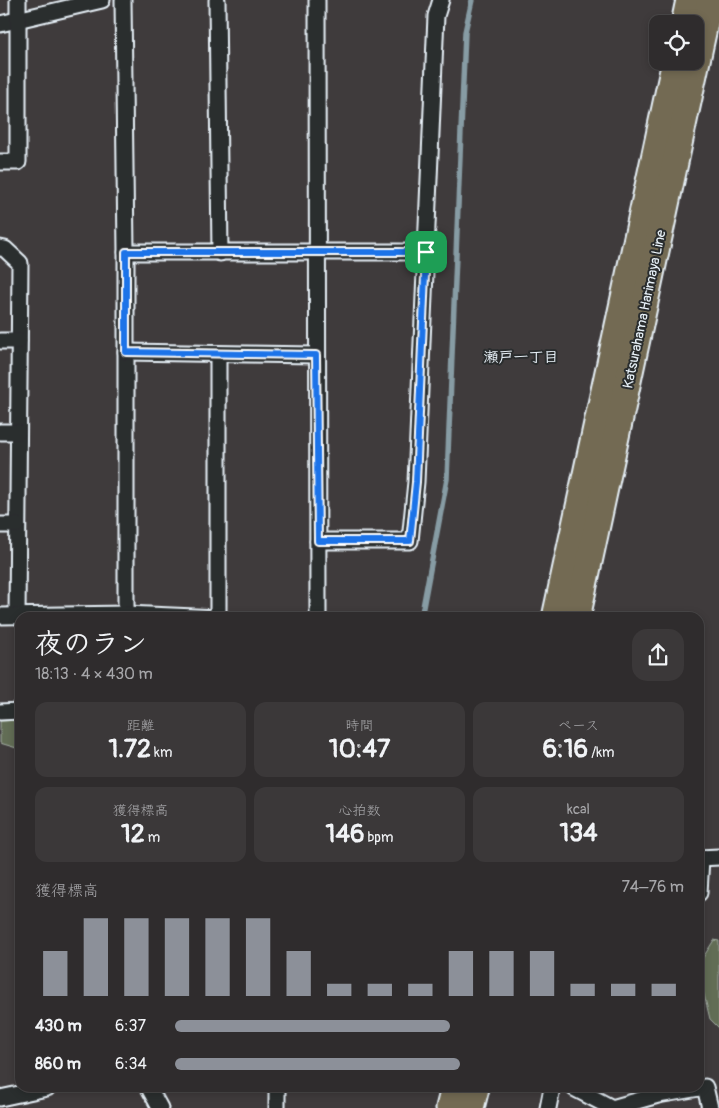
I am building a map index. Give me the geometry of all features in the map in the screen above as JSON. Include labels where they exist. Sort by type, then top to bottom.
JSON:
[{"type":"main road","points":[[686,15],[689,0]]},
{"type":"main road","name":"Katsurahama Harimaya Line","points":[[578,612],[710,0]]},
{"type":"main road","name":"Katsurahama Harimaya Line","points":[[556,612],[673,70]]},
{"type":"main road","points":[[449,1108],[453,1092]]},
{"type":"main road","points":[[472,1108],[475,1092]]},
{"type":"street","points":[[0,162],[18,162],[18,0]]},
{"type":"street","points":[[0,24],[17,18],[102,0]]},
{"type":"street","points":[[123,0],[126,252],[126,612]]},
{"type":"street","points":[[217,0],[220,253]]},
{"type":"street","points":[[317,0],[316,355],[318,612]]},
{"type":"street","points":[[318,541],[410,541],[416,482],[436,16],[441,0]]},
{"type":"street","points":[[0,248],[5,248],[20,263],[16,612]]},
{"type":"street","points":[[126,252],[426,252]]},
{"type":"street","points":[[0,341],[19,341]]},
{"type":"street","points":[[126,352],[316,355]]},
{"type":"street","points":[[218,354],[218,612]]},
{"type":"street","points":[[0,432],[18,432]]},
{"type":"street","points":[[0,525],[17,524]]},
{"type":"street","points":[[0,616],[15,616]]},
{"type":"street","points":[[0,712],[15,712]]},
{"type":"street","points":[[704,858],[719,857]]},
{"type":"street","points":[[704,1087],[710,1108]]},
{"type":"street","points":[[0,1098],[28,1092]]},
{"type":"street","points":[[151,1092],[160,1108]]},
{"type":"street","points":[[277,1092],[277,1108]]},
{"type":"street","points":[[548,1108],[551,1092]]},
{"type":"street","points":[[582,1092],[612,1108],[676,1092]]},
{"type":"green space","points":[[15,720],[15,748],[0,743],[0,721]]},
{"type":"green space","points":[[714,940],[719,941],[719,1028],[710,1019],[704,994],[704,956]]},
{"type":"waterway","points":[[422,612],[447,479],[465,32],[472,0]]},
{"type":"district","name":"瀬戸一丁目","points":[[521,357]]},
{"type":"route","points":[[126,252],[426,252],[416,482],[410,541],[318,541],[316,355],[126,352],[126,252]]}]
